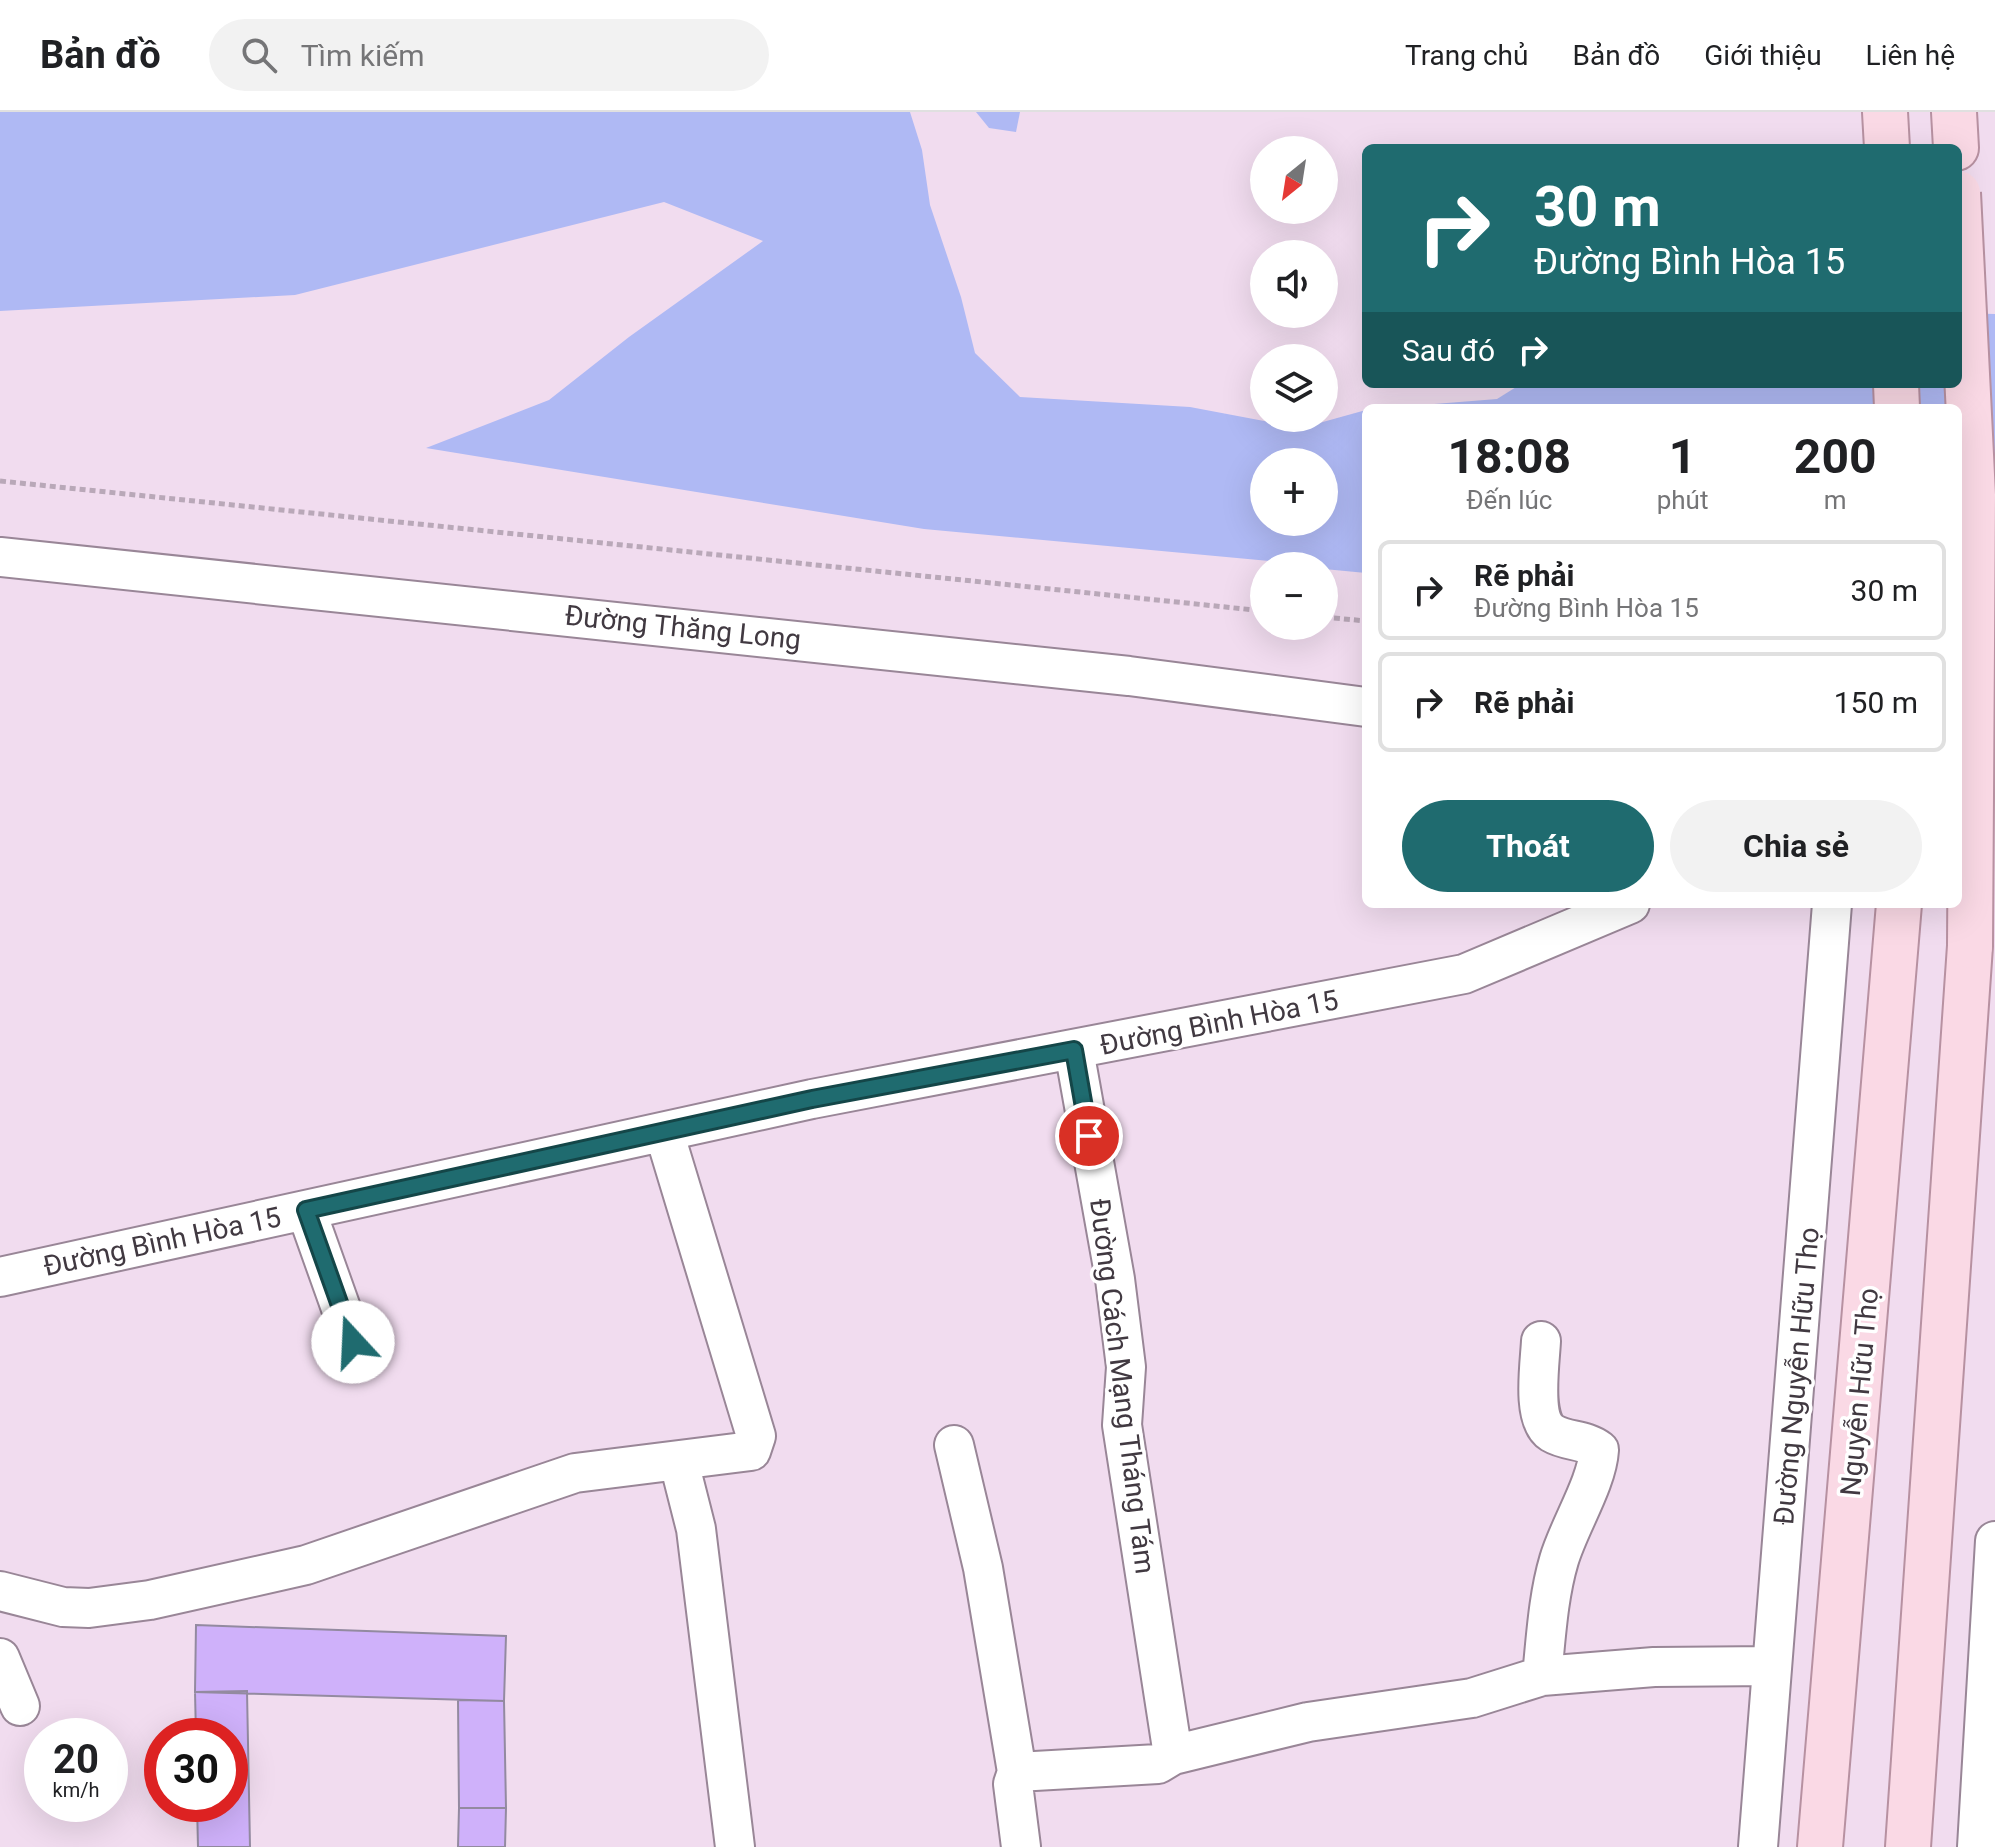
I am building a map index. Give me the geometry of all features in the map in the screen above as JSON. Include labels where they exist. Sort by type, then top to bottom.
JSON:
[{"type":"main road","points":[[1885,112],[1887,144]]},
{"type":"main road","points":[[1954,112],[1956,144]]},
{"type":"main road","points":[[1908,1847],[1970,946],[1973,495],[1962,274]]},
{"type":"main road","name":"Nguyễn Hữu Thọ","points":[[1820,1847],[1898,921]]},
{"type":"street","name":"Đường Thăng Long","points":[[0,557],[1129,676],[1362,706]]},
{"type":"street","points":[[1962,774],[1995,775]]},
{"type":"street","name":"Đường Bình Hòa 15","points":[[0,1277],[664,1132],[1464,974],[1621,908]]},
{"type":"street","name":"Đường Nguyễn Hữu Thọ","points":[[1758,1847],[1832,908]]},
{"type":"street","name":"Đường Cách Mạng Tháng Tám","points":[[1074,1050],[1115,1279],[1126,1367],[1122,1425],[1173,1755]]},
{"type":"street","points":[[0,1591],[63,1607],[89,1608],[150,1600],[306,1565],[550,1479],[602,1469],[743,1455],[756,1445],[756,1436],[664,1132]]},
{"type":"street","points":[[306,1210],[353,1342]]},
{"type":"street","points":[[1541,1341],[1539,1407],[1542,1422],[1550,1432],[1590,1443],[1599,1450],[1592,1480],[1574,1517],[1558,1563],[1542,1676]]},
{"type":"street","points":[[954,1445],[983,1568],[1017,1772],[1013,1784],[1021,1847]]},
{"type":"street","points":[[679,1462],[696,1529],[735,1847]]},
{"type":"street","points":[[1984,1825],[1995,1541]]},
{"type":"street","points":[[0,1658],[20,1706]]},
{"type":"street","points":[[1017,1772],[1158,1764],[1173,1755],[1308,1722],[1472,1698],[1542,1676],[1654,1667],[1772,1666]]},
{"type":"path","points":[[0,481],[1250,610]]},
{"type":"path","points":[[1338,618],[1362,621]]},
{"type":"water","points":[[0,112],[910,112],[922,150],[930,205],[961,297],[975,353],[1020,397],[1190,407],[1250,418],[1250,432],[1338,432],[1338,418],[1362,411],[1362,573],[1338,570],[1338,552],[1250,552],[1250,559],[924,529],[426,448],[549,400],[629,337],[763,241],[664,202],[295,295],[0,311]]},
{"type":"water","points":[[976,112],[1020,112],[1016,132],[989,128]]},
{"type":"water","points":[[1962,313],[1995,314],[1995,656],[1962,647],[1962,404],[1434,404],[1497,399],[1515,388],[1962,388]]},
{"type":"building","points":[[196,1625],[506,1636],[504,1701],[195,1692]]},
{"type":"building","points":[[247,1691],[248,1718],[196,1718],[195,1692]]},
{"type":"building","points":[[458,1700],[504,1701],[506,1808],[459,1808]]},
{"type":"building","points":[[248,1743],[250,1847],[198,1847],[197,1822],[248,1822]]},
{"type":"building","points":[[459,1808],[506,1808],[505,1847],[458,1847]]},
{"type":"route","points":[[353,1342],[306,1210],[812,1099],[1074,1050],[1089,1136]]}]
